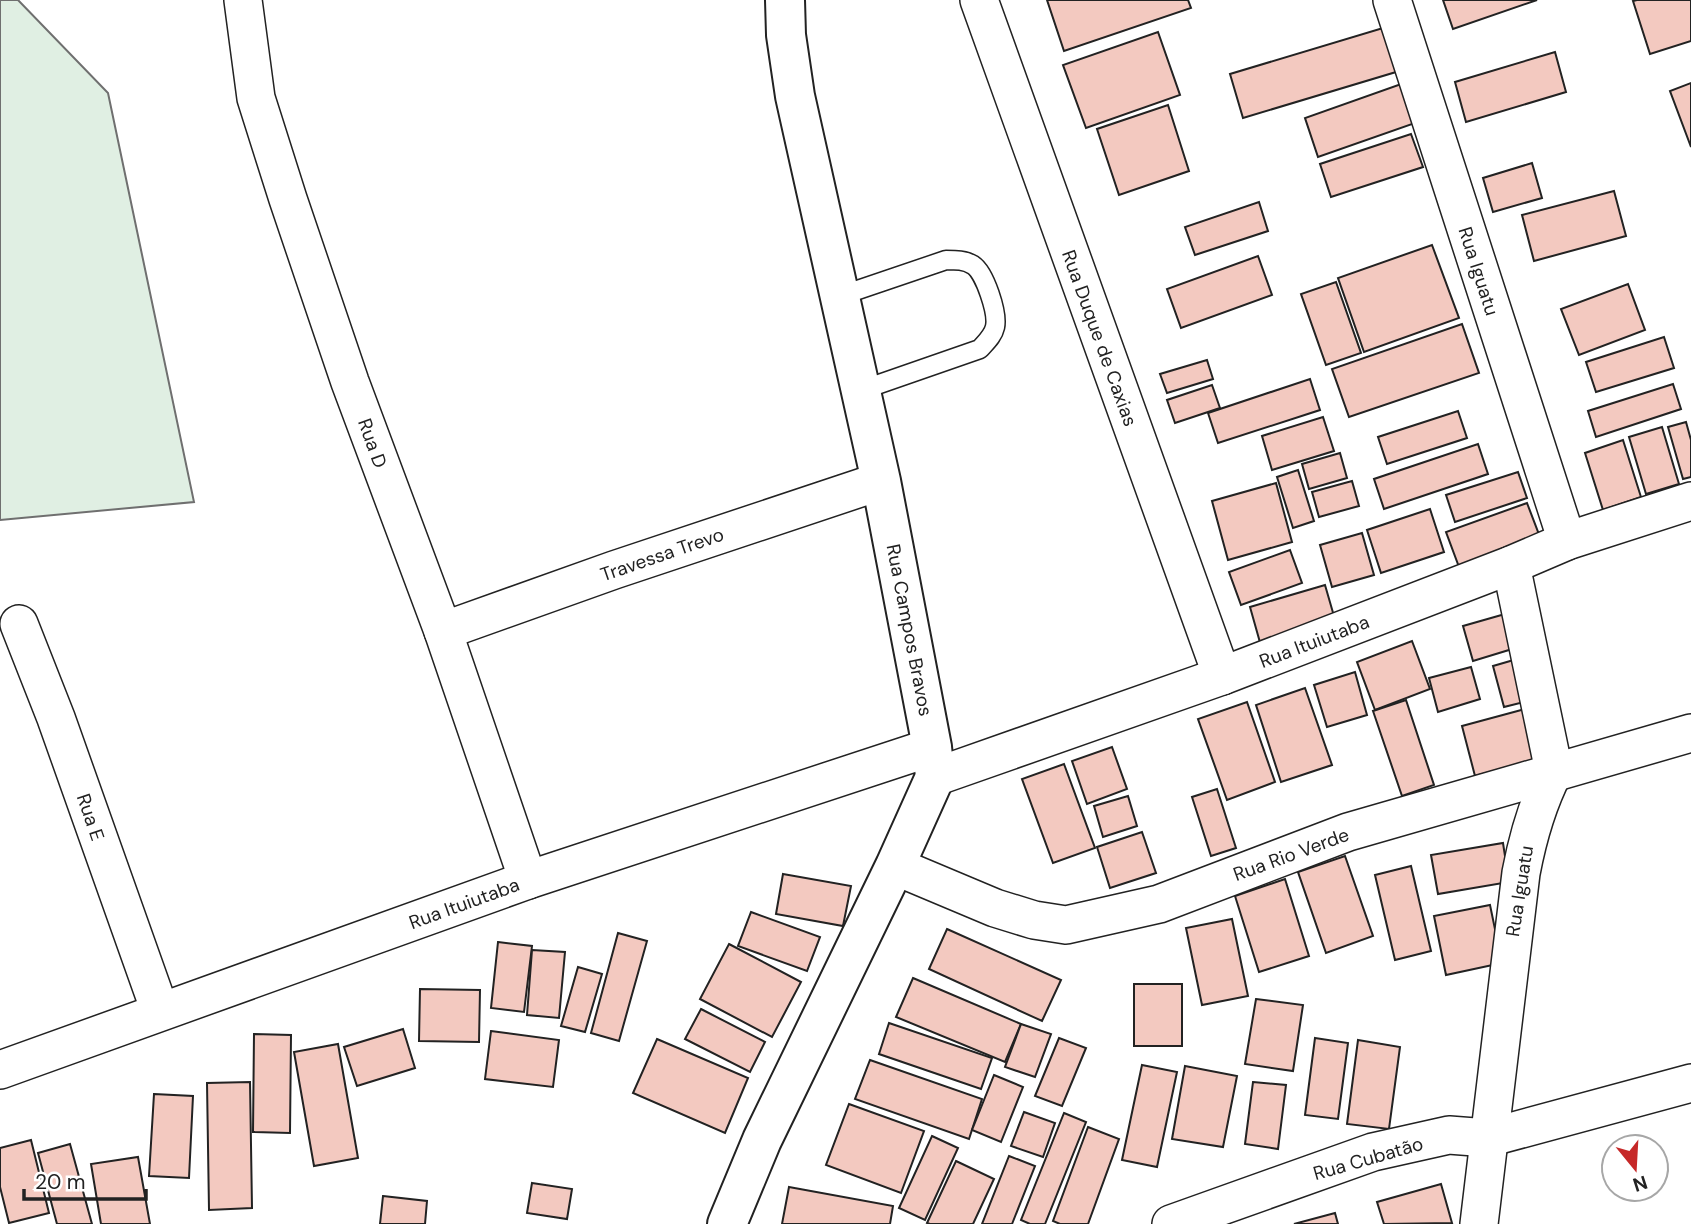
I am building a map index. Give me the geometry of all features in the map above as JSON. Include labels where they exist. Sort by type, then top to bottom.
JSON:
[{"type":"street","name":"Rua D","points":[[243,0],[256,98],[288,200],[350,382],[443,631],[528,880]]},
{"type":"street","name":"Rua Campos Bravos","points":[[785,0],[786,35],[795,96],[881,481],[933,762]]},
{"type":"street","name":"Rua Duque de Caxias","points":[[979,0],[1222,676]]},
{"type":"street","name":"Rua Iguatu","points":[[1392,0],[1567,541]]},
{"type":"street","name":"Travessa Trevo","points":[[443,631],[614,570],[881,481]]},
{"type":"street","name":"Rua Ituiutaba","points":[[0,1070],[528,880],[1222,676],[1567,541],[1691,502]]},
{"type":"street","points":[[1511,565],[1554,771]]},
{"type":"street","name":"Rua E","points":[[19,625],[56,718],[160,1012]]},
{"type":"street","name":"Rua Rio Verde","points":[[895,866],[995,908],[1034,920],[1066,925],[1159,904],[1348,832],[1691,733]]},
{"type":"street","points":[[727,1224],[762,1140],[895,866],[933,762]]},
{"type":"street","name":"Rua Iguatu","points":[[1479,1224],[1521,873],[1529,830],[1554,771]]},
{"type":"street","name":"Rua Cubatão","points":[[1171,1224],[1373,1152],[1449,1135],[1488,1138],[1691,1083]]},
{"type":"lane","points":[[841,296],[946,260],[961,260],[974,265],[983,275],[995,312],[996,326],[991,338],[980,349],[862,390]]},
{"type":"green space","points":[[0,0],[18,0],[108,93],[194,502],[0,520]]},
{"type":"building","points":[[1047,0],[1188,0],[1191,8],[1064,51]]},
{"type":"building","points":[[1443,0],[1537,0],[1453,29]]},
{"type":"building","points":[[1691,0],[1691,41],[1650,54],[1633,1]]},
{"type":"building","points":[[1393,25],[1406,69],[1243,118],[1230,74]]},
{"type":"building","points":[[1158,32],[1180,95],[1086,128],[1063,65]]},
{"type":"building","points":[[1555,52],[1566,92],[1466,122],[1455,82]]},
{"type":"building","points":[[1404,83],[1418,122],[1318,157],[1305,118]]},
{"type":"building","points":[[1691,83],[1691,147],[1670,91]]},
{"type":"building","points":[[1168,105],[1189,171],[1119,195],[1097,129]]},
{"type":"building","points":[[1411,134],[1423,167],[1331,197],[1320,164]]},
{"type":"building","points":[[1532,163],[1542,198],[1493,212],[1483,178]]},
{"type":"building","points":[[1614,191],[1626,236],[1534,261],[1522,215]]},
{"type":"building","points":[[1259,202],[1268,231],[1195,255],[1185,227]]},
{"type":"building","points":[[1432,245],[1459,318],[1364,352],[1338,278]]},
{"type":"building","points":[[1258,256],[1272,295],[1181,328],[1167,289]]},
{"type":"building","points":[[1336,282],[1361,353],[1326,365],[1301,294]]},
{"type":"building","points":[[1628,284],[1645,330],[1579,355],[1561,309]]},
{"type":"building","points":[[1462,324],[1479,373],[1349,417],[1332,369]]},
{"type":"building","points":[[1664,337],[1674,368],[1596,392],[1586,362]]},
{"type":"building","points":[[1207,360],[1213,379],[1167,393],[1160,374]]},
{"type":"building","points":[[1310,379],[1320,410],[1218,443],[1208,413]]},
{"type":"building","points":[[1673,384],[1681,409],[1596,437],[1588,411]]},
{"type":"building","points":[[1212,385],[1220,408],[1175,423],[1167,400]]},
{"type":"building","points":[[1458,411],[1467,438],[1387,464],[1378,437]]},
{"type":"building","points":[[1323,417],[1334,451],[1272,470],[1262,436]]},
{"type":"building","points":[[1686,422],[1691,440],[1691,477],[1683,479],[1668,427]]},
{"type":"building","points":[[1662,427],[1679,484],[1646,494],[1629,437]]},
{"type":"building","points":[[1623,440],[1641,497],[1603,510],[1585,453]]},
{"type":"building","points":[[1478,444],[1488,474],[1384,509],[1374,479]]},
{"type":"building","points":[[1340,453],[1347,478],[1309,489],[1302,464]]},
{"type":"building","points":[[1298,470],[1314,521],[1293,528],[1277,477]]},
{"type":"building","points":[[1518,472],[1527,498],[1455,522],[1446,495]]},
{"type":"building","points":[[1352,481],[1359,506],[1319,517],[1312,492]]},
{"type":"building","points":[[1276,483],[1292,542],[1228,560],[1212,501]]},
{"type":"building","points":[[1527,503],[1543,545],[1462,575],[1446,532]]},
{"type":"building","points":[[1430,509],[1444,552],[1381,573],[1367,530]]},
{"type":"building","points":[[1362,533],[1374,575],[1332,587],[1320,545]]},
{"type":"building","points":[[1290,550],[1302,583],[1241,605],[1229,572]]},
{"type":"building","points":[[1325,585],[1336,623],[1261,646],[1250,607]]},
{"type":"building","points":[[1512,612],[1522,646],[1473,661],[1463,626]]},
{"type":"building","points":[[1412,641],[1430,689],[1375,710],[1357,662]]},
{"type":"building","points":[[1524,657],[1536,699],[1504,707],[1493,666]]},
{"type":"building","points":[[1471,667],[1480,699],[1438,712],[1429,678]]},
{"type":"building","points":[[1355,672],[1367,715],[1327,727],[1314,685]]},
{"type":"building","points":[[1305,688],[1332,765],[1281,782],[1256,705]]},
{"type":"building","points":[[1406,700],[1434,785],[1402,796],[1373,711]]},
{"type":"building","points":[[1247,702],[1275,782],[1227,800],[1198,719]]},
{"type":"building","points":[[1525,709],[1538,759],[1475,776],[1462,726]]},
{"type":"building","points":[[1112,747],[1127,789],[1087,804],[1072,761]]},
{"type":"building","points":[[1064,764],[1095,848],[1053,863],[1022,779]]},
{"type":"building","points":[[1217,789],[1236,848],[1211,856],[1192,797]]},
{"type":"building","points":[[1128,796],[1137,826],[1103,837],[1094,806]]},
{"type":"building","points":[[1142,832],[1156,873],[1110,888],[1097,847]]},
{"type":"building","points":[[1503,843],[1509,882],[1438,894],[1431,855]]},
{"type":"building","points":[[1345,856],[1373,936],[1326,953],[1298,872]]},
{"type":"building","points":[[1411,866],[1431,951],[1395,960],[1375,875]]},
{"type":"building","points":[[783,874],[851,886],[843,926],[776,914]]},
{"type":"building","points":[[1285,879],[1309,956],[1259,972],[1235,896]]},
{"type":"building","points":[[1490,905],[1502,963],[1446,975],[1434,916]]},
{"type":"building","points":[[751,912],[820,937],[807,971],[738,946]]},
{"type":"building","points":[[1232,919],[1248,996],[1202,1005],[1186,928]]},
{"type":"building","points":[[947,929],[1061,980],[1042,1021],[929,969]]},
{"type":"building","points":[[618,933],[647,941],[619,1041],[591,1033]]},
{"type":"building","points":[[498,942],[532,946],[524,1012],[491,1008]]},
{"type":"building","points":[[729,944],[801,982],[772,1037],[700,999]]},
{"type":"building","points":[[532,950],[565,952],[559,1018],[527,1015]]},
{"type":"building","points":[[578,967],[602,974],[585,1032],[561,1026]]},
{"type":"building","points":[[913,978],[1021,1024],[1005,1062],[896,1017]]},
{"type":"building","points":[[1134,984],[1182,984],[1182,1046],[1134,1046]]},
{"type":"building","points":[[420,989],[480,990],[479,1042],[419,1041]]},
{"type":"building","points":[[1256,999],[1303,1005],[1293,1071],[1245,1064]]},
{"type":"building","points":[[701,1009],[765,1042],[750,1072],[685,1039]]},
{"type":"building","points":[[889,1023],[992,1058],[981,1089],[879,1054]]},
{"type":"building","points":[[1021,1024],[1051,1034],[1035,1077],[1005,1067]]},
{"type":"building","points":[[403,1029],[415,1068],[357,1086],[344,1047]]},
{"type":"building","points":[[491,1031],[559,1040],[553,1087],[485,1079]]},
{"type":"building","points":[[254,1034],[291,1035],[290,1133],[253,1132]]},
{"type":"building","points":[[1059,1038],[1086,1048],[1062,1106],[1035,1096]]},
{"type":"building","points":[[1315,1038],[1348,1043],[1338,1119],[1305,1115]]},
{"type":"building","points":[[657,1039],[748,1078],[725,1133],[633,1093]]},
{"type":"building","points":[[1358,1040],[1400,1047],[1389,1129],[1347,1124]]},
{"type":"building","points":[[338,1044],[358,1158],[314,1166],[294,1052]]},
{"type":"building","points":[[870,1060],[982,1099],[969,1139],[855,1099]]},
{"type":"building","points":[[1142,1065],[1177,1072],[1157,1167],[1122,1160]]},
{"type":"building","points":[[1185,1066],[1237,1076],[1223,1147],[1172,1139]]},
{"type":"building","points":[[994,1075],[1023,1087],[1001,1142],[972,1130]]},
{"type":"building","points":[[250,1082],[252,1208],[209,1210],[207,1083]]},
{"type":"building","points":[[1253,1082],[1286,1085],[1278,1149],[1245,1144]]},
{"type":"building","points":[[154,1094],[193,1096],[189,1178],[149,1176]]},
{"type":"building","points":[[849,1104],[924,1131],[901,1193],[826,1165]]},
{"type":"building","points":[[1024,1112],[1055,1123],[1043,1157],[1011,1146]]},
{"type":"building","points":[[1064,1113],[1086,1122],[1045,1224],[1030,1224],[1021,1220]]},
{"type":"building","points":[[1088,1127],[1119,1139],[1088,1224],[1060,1224],[1053,1221]]},
{"type":"building","points":[[932,1136],[958,1148],[925,1220],[899,1208]]},
{"type":"building","points":[[31,1140],[49,1213],[9,1223],[0,1187],[0,1148]]},
{"type":"building","points":[[70,1144],[92,1224],[57,1224],[38,1153]]},
{"type":"building","points":[[1009,1156],[1035,1166],[1012,1224],[982,1224]]},
{"type":"building","points":[[138,1157],[150,1224],[101,1224],[91,1164]]},
{"type":"building","points":[[956,1161],[994,1179],[973,1224],[927,1223]]},
{"type":"building","points":[[532,1183],[572,1189],[567,1219],[527,1213]]},
{"type":"building","points":[[1441,1184],[1452,1223],[1384,1224],[1377,1202]]},
{"type":"building","points":[[789,1187],[893,1206],[890,1224],[782,1224]]},
{"type":"building","points":[[383,1196],[427,1201],[425,1224],[380,1224]]},
{"type":"building","points":[[1335,1213],[1338,1224],[1294,1224]]}]
